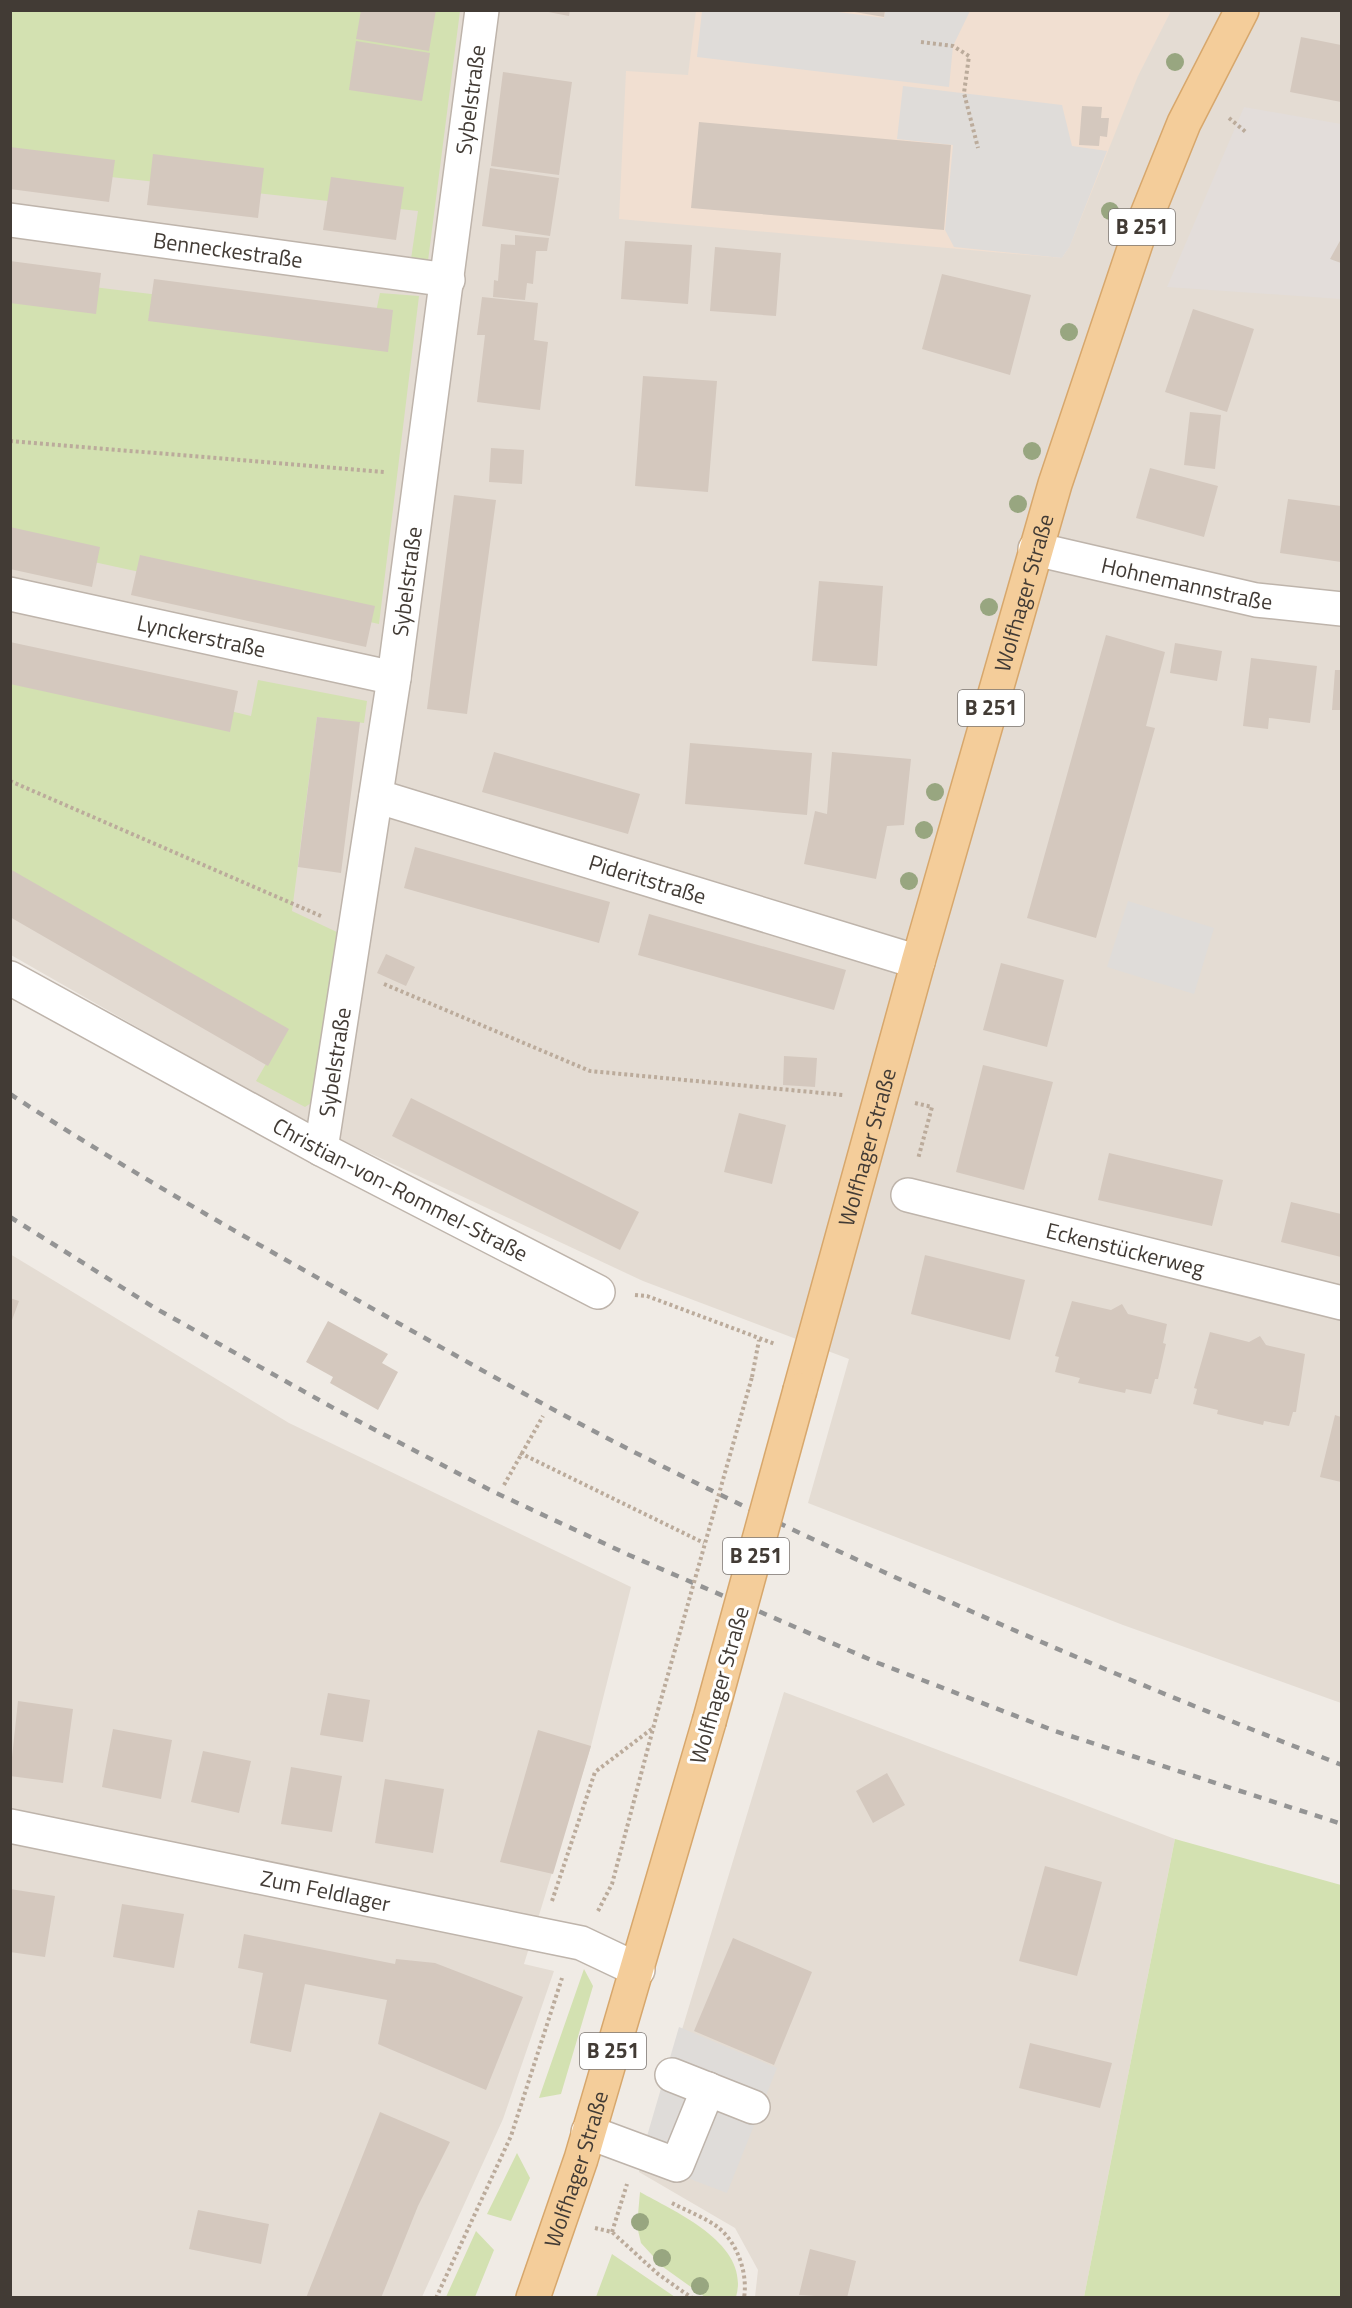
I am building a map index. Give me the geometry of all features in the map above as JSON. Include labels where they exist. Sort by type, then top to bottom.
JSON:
[{"type":"main road","name":"Wolfhager Straße","points":[[532,2298],[588,2132],[638,1970],[1035,549],[1138,237],[1184,123],[1242,10]]},
{"type":"street","name":"Sybelstraße","points":[[321,1149],[394,678],[482,10]]},
{"type":"street","name":"Benneckestraße","points":[[10,220],[448,280]]},
{"type":"street","name":"Hohnemannstraße","points":[[1035,549],[1256,600],[1341,609]]},
{"type":"street","name":"Lynckerstraße","points":[[10,594],[394,678]]},
{"type":"street","name":"Pideritstraße","points":[[376,796],[918,962]]},
{"type":"street","name":"Christian-von-Rommel-Straße","points":[[10,978],[321,1149],[598,1292]]},
{"type":"street","name":"Eckenstückerweg","points":[[908,1195],[1341,1303]]},
{"type":"street","name":"Zum Feldlager","points":[[10,1826],[581,1944],[638,1970]]},
{"type":"street","points":[[672,2074],[753,2107]]},
{"type":"street","points":[[588,2132],[677,2165],[708,2089]]},
{"type":"path","points":[[921,42],[953,46],[969,56],[964,93],[978,148]]},
{"type":"path","points":[[1233,121],[1247,133]]},
{"type":"path","points":[[10,441],[421,475]]},
{"type":"path","points":[[10,781],[355,931]]},
{"type":"path","points":[[349,969],[590,1071],[830,1095],[882,1094],[932,1107],[908,1195]]},
{"type":"path","points":[[598,1292],[647,1296],[759,1340],[809,1355]]},
{"type":"path","points":[[436,2298],[512,2136],[566,1964],[581,1944],[612,1884],[704,1543],[752,1377],[759,1340]]},
{"type":"path","points":[[504,1485],[520,1453],[543,1416]]},
{"type":"path","points":[[520,1453],[704,1543]]},
{"type":"path","points":[[541,1935],[595,1772],[654,1728]]},
{"type":"path","points":[[638,2185],[628,2179],[612,2232],[658,2274],[692,2298]]},
{"type":"path","points":[[669,2201],[719,2229],[736,2251],[746,2282],[744,2298]]},
{"type":"shaded area","points":[[823,10],[884,18],[885,11],[970,11],[953,46],[949,87],[697,57],[702,11]]},
{"type":"shaded area","points":[[11,11],[1341,11],[1341,1703],[1123,1625],[808,1503],[849,1359],[643,1281],[303,1122],[11,955]]},
{"type":"shaded area","points":[[696,11],[1171,11],[1138,76],[1070,246],[1062,258],[619,219],[626,71],[688,75]]},
{"type":"shaded area","points":[[903,86],[1062,105],[1072,146],[1107,151],[1070,246],[1062,258],[954,247],[945,230],[953,145],[897,139]]},
{"type":"shaded area","points":[[1244,107],[1341,124],[1341,299],[1167,287]]},
{"type":"shaded area","points":[[1128,901],[1214,928],[1194,994],[1107,967]]},
{"type":"shaded area","points":[[10,1254],[289,1423],[631,1587],[591,1746],[524,1964],[554,1971],[503,2119],[422,2297],[11,2297]]},
{"type":"shaded area","points":[[784,1692],[1175,1839],[1084,2297],[755,2297],[758,2270],[735,2228],[639,2172]]},
{"type":"shaded area","points":[[679,2027],[777,2068],[727,2193],[640,2160]]},
{"type":"green space","points":[[11,11],[460,11],[428,261],[411,259],[418,211],[11,166]]},
{"type":"green space","points":[[11,277],[374,321],[380,293],[419,296],[379,624],[11,544]]},
{"type":"green space","points":[[11,658],[251,716],[258,680],[367,701],[364,723],[317,717],[292,911],[339,933],[314,1101],[305,1107],[256,1081],[281,1038],[11,889]]},
{"type":"green space","points":[[1175,1839],[1341,1885],[1341,2297],[1084,2297]]},
{"type":"green space","points":[[584,1969],[593,1986],[561,2094],[539,2098]]},
{"type":"green space","points":[[517,2153],[530,2178],[511,2221],[487,2214]]},
{"type":"green space","points":[[640,2192],[691,2220],[722,2246],[733,2261],[738,2278],[736,2297],[705,2297],[663,2267],[641,2243],[637,2226]]},
{"type":"green space","points":[[476,2231],[494,2250],[475,2297],[446,2297]]},
{"type":"green space","points":[[612,2254],[675,2297],[596,2297]]},
{"type":"building","points":[[361,10],[436,10],[429,51],[356,39]]},
{"type":"building","points":[[538,10],[570,10],[569,16]]},
{"type":"building","points":[[843,10],[885,10],[884,17]]},
{"type":"building","points":[[1301,37],[1341,45],[1341,102],[1290,92]]},
{"type":"building","points":[[356,41],[430,53],[422,101],[349,90]]},
{"type":"building","points":[[503,72],[572,82],[559,175],[491,166]]},
{"type":"building","points":[[1082,106],[1102,107],[1101,118],[1109,118],[1107,137],[1100,136],[1099,146],[1079,145]]},
{"type":"building","points":[[699,122],[951,145],[944,230],[691,208]]},
{"type":"building","points":[[10,147],[115,160],[109,202],[10,189]]},
{"type":"building","points":[[153,154],[264,168],[258,218],[147,205]]},
{"type":"building","points":[[490,168],[559,178],[550,236],[482,226]]},
{"type":"building","points":[[331,177],[404,187],[396,240],[323,230]]},
{"type":"building","points":[[515,235],[549,238],[547,251],[536,251],[533,284],[527,283],[525,300],[493,297],[494,280],[498,281],[501,244],[515,245]]},
{"type":"building","points":[[1341,239],[1341,263],[1330,259]]},
{"type":"building","points":[[625,241],[692,245],[688,304],[621,299]]},
{"type":"building","points":[[715,247],[781,253],[776,316],[710,311]]},
{"type":"building","points":[[10,261],[101,273],[96,314],[10,303]]},
{"type":"building","points":[[942,274],[1031,295],[1010,375],[922,349]]},
{"type":"building","points":[[154,279],[393,310],[388,352],[148,321]]},
{"type":"building","points":[[482,297],[538,303],[534,340],[548,342],[540,410],[477,402],[485,335],[477,335]]},
{"type":"building","points":[[1193,309],[1254,329],[1227,412],[1165,392]]},
{"type":"building","points":[[643,376],[717,381],[708,492],[635,486]]},
{"type":"building","points":[[1190,412],[1221,415],[1215,469],[1184,465]]},
{"type":"building","points":[[491,448],[524,450],[522,484],[489,482]]},
{"type":"building","points":[[1150,468],[1218,486],[1204,537],[1136,518]]},
{"type":"building","points":[[454,495],[496,500],[467,714],[427,709]]},
{"type":"building","points":[[1288,499],[1341,506],[1341,562],[1280,553]]},
{"type":"building","points":[[10,527],[100,547],[92,587],[10,569]]},
{"type":"building","points":[[140,555],[375,606],[366,647],[131,595]]},
{"type":"building","points":[[819,581],[883,586],[877,666],[812,661]]},
{"type":"building","points":[[1106,635],[1165,652],[1146,726],[1155,728],[1096,938],[1027,918]]},
{"type":"building","points":[[10,642],[238,691],[230,732],[10,684]]},
{"type":"building","points":[[1175,643],[1222,651],[1217,681],[1170,673]]},
{"type":"building","points":[[1251,658],[1317,666],[1310,723],[1269,718],[1268,729],[1243,726]]},
{"type":"building","points":[[1335,670],[1341,670],[1341,710],[1332,710]]},
{"type":"building","points":[[317,717],[360,722],[341,873],[298,867]]},
{"type":"building","points":[[690,743],[812,753],[807,815],[685,804]]},
{"type":"building","points":[[494,752],[640,794],[628,834],[482,792]]},
{"type":"building","points":[[832,752],[911,759],[904,825],[887,826],[876,879],[804,864],[815,811],[827,814]]},
{"type":"building","points":[[415,847],[610,902],[599,943],[404,888]]},
{"type":"building","points":[[10,869],[289,1029],[268,1066],[10,917]]},
{"type":"building","points":[[649,914],[846,970],[834,1010],[638,955]]},
{"type":"building","points":[[386,954],[415,967],[406,986],[377,973]]},
{"type":"building","points":[[1001,963],[1064,980],[1047,1047],[983,1030]]},
{"type":"building","points":[[784,1056],[817,1058],[815,1087],[783,1085]]},
{"type":"building","points":[[983,1065],[1053,1082],[1024,1190],[956,1172]]},
{"type":"building","points":[[411,1098],[639,1212],[620,1250],[392,1136]]},
{"type":"building","points":[[739,1113],[786,1125],[772,1184],[724,1172]]},
{"type":"building","points":[[1109,1153],[1223,1180],[1212,1226],[1098,1200]]},
{"type":"building","points":[[1291,1202],[1341,1214],[1341,1257],[1281,1242]]},
{"type":"building","points":[[925,1255],[1025,1280],[1010,1340],[911,1314]]},
{"type":"building","points":[[10,1298],[19,1301],[11,1323],[10,1323]]},
{"type":"building","points":[[1072,1301],[1111,1310],[1122,1304],[1128,1314],[1167,1324],[1163,1343],[1166,1344],[1158,1379],[1155,1379],[1151,1394],[1126,1389],[1125,1393],[1078,1383],[1080,1378],[1055,1372],[1059,1357],[1055,1356]]},
{"type":"building","points":[[328,1321],[388,1354],[382,1363],[398,1372],[378,1410],[330,1383],[333,1377],[306,1362]]},
{"type":"building","points":[[1210,1332],[1249,1342],[1260,1336],[1266,1345],[1305,1354],[1296,1412],[1293,1412],[1289,1426],[1264,1421],[1263,1425],[1217,1414],[1218,1410],[1193,1404],[1197,1389],[1194,1388]]},
{"type":"building","points":[[1335,1415],[1341,1417],[1341,1482],[1320,1477]]},
{"type":"building","points":[[328,1693],[370,1700],[363,1742],[320,1735]]},
{"type":"building","points":[[18,1701],[73,1709],[63,1783],[10,1776]]},
{"type":"building","points":[[113,1729],[172,1740],[161,1799],[102,1787]]},
{"type":"building","points":[[538,1730],[591,1746],[553,1874],[500,1862]]},
{"type":"building","points":[[203,1751],[251,1761],[239,1813],[191,1802]]},
{"type":"building","points":[[291,1767],[342,1776],[332,1832],[281,1824]]},
{"type":"building","points":[[887,1773],[905,1805],[873,1823],[856,1791]]},
{"type":"building","points":[[385,1779],[444,1789],[433,1853],[375,1843]]},
{"type":"building","points":[[1045,1866],[1102,1882],[1077,1976],[1019,1961]]},
{"type":"building","points":[[10,1889],[55,1896],[45,1957],[10,1952]]},
{"type":"building","points":[[122,1904],[184,1914],[174,1968],[113,1957]]},
{"type":"building","points":[[244,1934],[395,1964],[396,1959],[435,1963],[523,1997],[486,2090],[378,2044],[387,2000],[305,1984],[291,2052],[250,2043],[263,1973],[238,1968]]},
{"type":"building","points":[[733,1938],[812,1972],[774,2065],[694,2031]]},
{"type":"building","points":[[1030,2043],[1112,2063],[1100,2108],[1019,2088]]},
{"type":"building","points":[[380,2112],[450,2142],[418,2206],[381,2298],[306,2298]]},
{"type":"building","points":[[198,2210],[269,2224],[261,2264],[189,2249]]},
{"type":"building","points":[[810,2249],[856,2261],[847,2298],[799,2295]]},
{"type":"railway","points":[[10,1094],[139,1175],[271,1251],[585,1427],[662,1466],[914,1586],[1170,1696],[1342,1765]]},
{"type":"railway","points":[[10,1217],[155,1308],[337,1410],[494,1492],[629,1555],[878,1663],[1055,1731],[1342,1824]]}]
